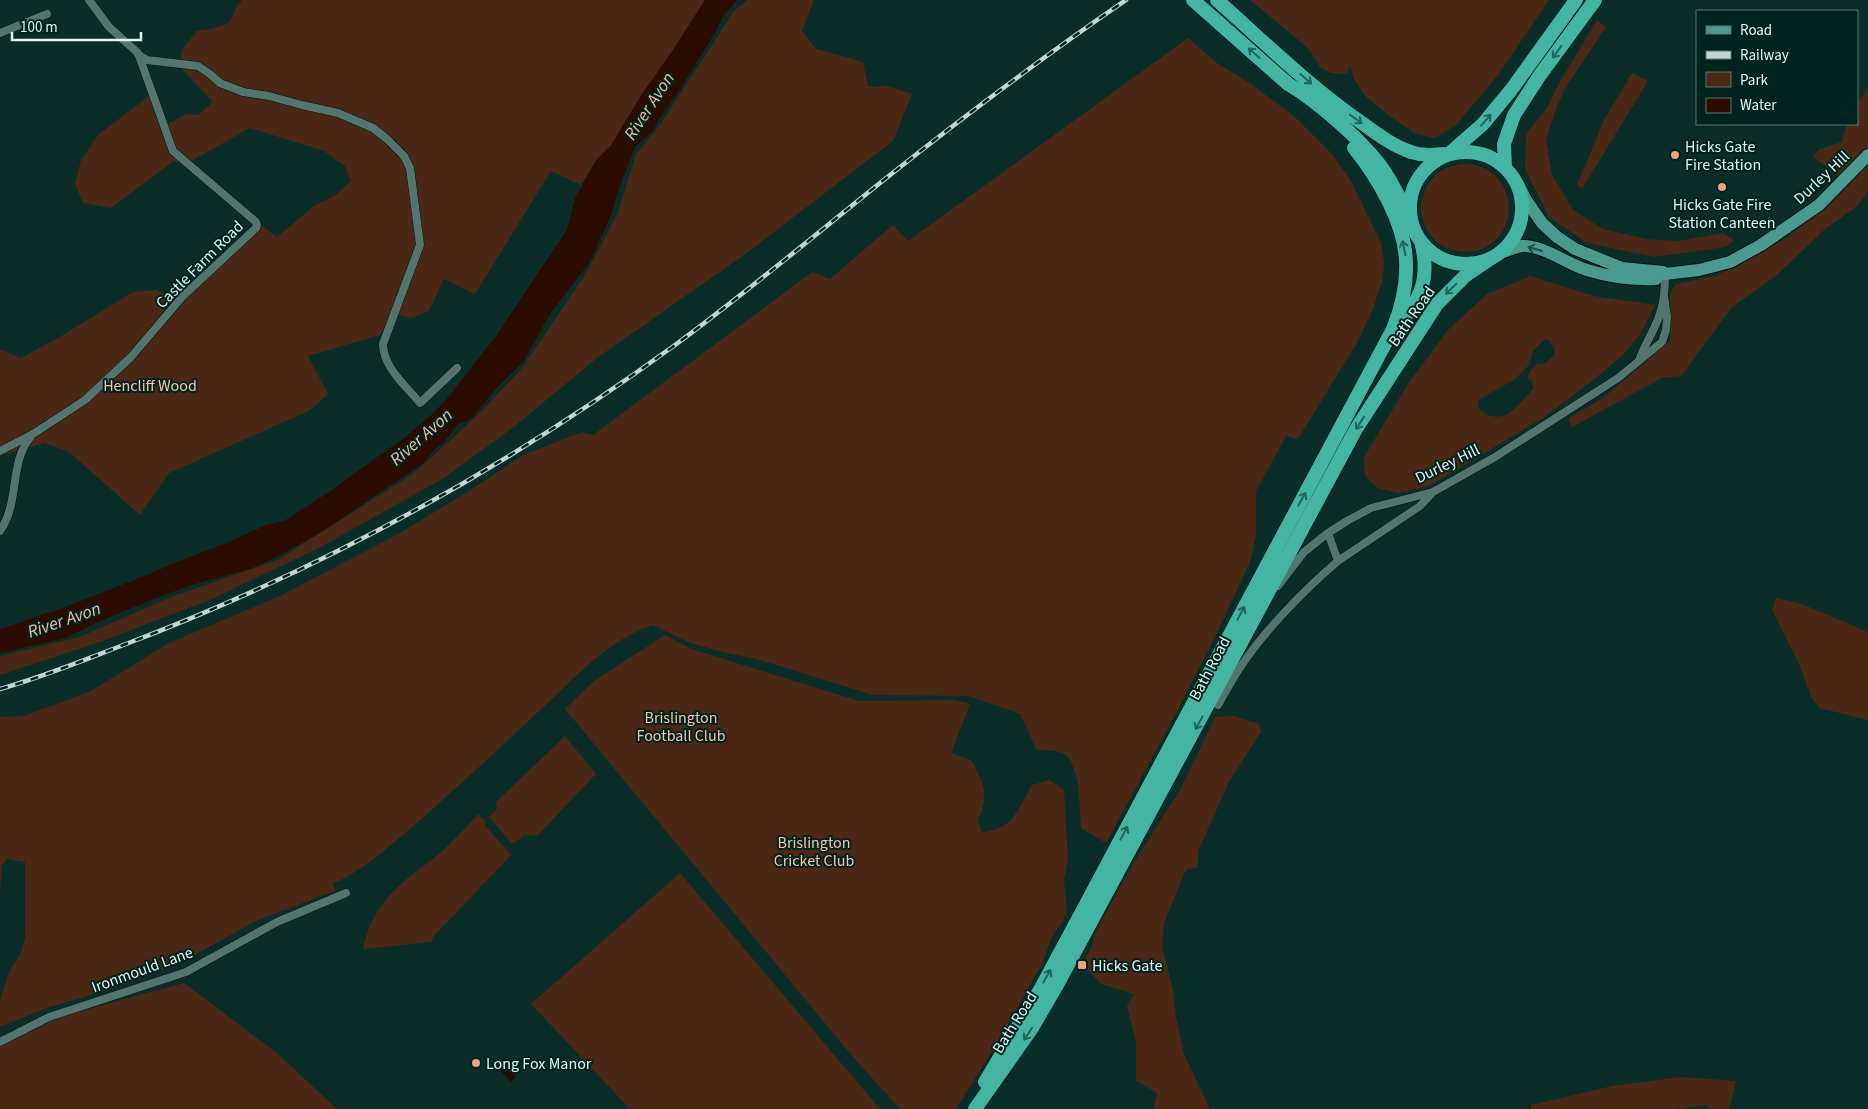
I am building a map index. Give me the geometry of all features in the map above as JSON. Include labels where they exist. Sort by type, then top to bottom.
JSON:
[{"type":"highway","points":[[1194,0],[1288,84],[1298,90],[1337,123],[1372,156],[1389,179],[1421,242],[1436,256],[1451,262],[1470,264],[1495,256],[1514,238],[1522,220],[1522,200],[1518,184],[1505,166],[1482,153],[1470,151],[1422,155],[1396,146],[1340,108],[1217,0]]},
{"type":"highway","points":[[1412,222],[1411,197],[1414,186],[1419,178],[1428,168],[1448,154],[1483,124],[1511,90],[1576,0]]},
{"type":"highway","points":[[1505,166],[1504,144],[1514,115],[1540,75],[1595,0]]},
{"type":"highway","points":[[1298,90],[1325,116],[1356,151],[1372,172],[1391,207],[1404,244],[1406,262],[1405,292],[1393,329]]},
{"type":"highway","name":"Bath Road","points":[[975,1109],[1032,1028],[1091,909],[1393,329],[1406,318],[1424,283],[1425,261],[1421,242]]},
{"type":"highway","name":"Bath Road","points":[[969,1109],[1032,1002],[1091,909],[1255,619],[1351,437],[1437,304],[1465,276],[1495,256]]},
{"type":"main road","name":"Durley Hill","points":[[1665,274],[1690,272],[1730,262],[1770,240],[1818,204],[1868,155]]},
{"type":"main road","points":[[1495,256],[1520,246],[1528,246],[1538,248],[1581,268],[1612,276],[1633,279],[1663,279],[1665,274],[1663,272],[1622,268],[1575,249],[1557,237],[1542,223],[1526,200],[1518,184]]},
{"type":"street","name":"Castle Farm Road","points":[[0,451],[33,434],[85,400],[131,357],[183,296],[258,225],[173,151],[138,53],[109,27],[89,0]]},
{"type":"street","points":[[0,33],[47,14]]},
{"type":"street","points":[[138,53],[147,60],[198,66],[220,83],[243,92],[269,96],[302,106],[338,113],[373,128],[387,139],[404,156],[410,168],[420,245],[383,344],[383,351],[389,366],[420,403],[457,368]]},
{"type":"street","name":"Durley Hill","points":[[1640,358],[1661,311],[1665,274]]},
{"type":"street","name":"Durley Hill","points":[[1255,619],[1304,552],[1328,533],[1371,508],[1434,492],[1495,457],[1618,378],[1640,358],[1654,350],[1662,342],[1666,330],[1667,317],[1664,296]]},
{"type":"street","name":"Castle Farm Road","points":[[0,531],[10,510],[19,461],[26,443],[33,434]]},
{"type":"street","points":[[1218,705],[1240,668],[1260,640],[1326,571],[1420,506],[1434,492]]},
{"type":"street","points":[[1328,533],[1338,561]]},
{"type":"street","name":"Ironmould Lane","points":[[0,1042],[49,1017],[186,972],[277,922],[346,893]]},
{"type":"green space","name":"Hencliff Wood","points":[[242,0],[705,0],[642,94],[610,147],[597,159],[581,185],[551,171],[475,294],[444,279],[429,311],[411,318],[393,313],[380,335],[308,356],[328,394],[309,411],[169,473],[140,515],[69,452],[44,443],[0,456],[0,349],[21,358],[58,338],[133,292],[157,290],[180,302],[262,226],[277,237],[314,206],[337,194],[351,181],[345,166],[324,151],[250,128],[184,165],[174,161],[111,208],[83,203],[75,184],[81,160],[98,135],[149,96],[162,127],[186,114],[198,115],[213,102],[179,66],[182,50],[197,31],[212,29],[229,23]]},
{"type":"green space","points":[[748,0],[814,0],[802,31],[816,49],[863,62],[868,87],[887,86],[912,94],[893,141],[744,255],[597,358],[515,426],[444,478],[319,548],[212,599],[100,642],[0,675],[0,656],[80,637],[171,597],[278,560],[413,474],[478,415],[523,367],[587,272],[618,212],[636,154],[660,125],[734,11]]},
{"type":"green space","points":[[1250,0],[1549,0],[1498,75],[1456,125],[1435,138],[1416,134],[1365,96],[1354,79],[1350,65],[1347,74],[1331,73],[1320,67],[1308,48]]},
{"type":"green space","points":[[1597,20],[1606,27],[1566,87],[1557,106],[1546,140],[1552,175],[1573,210],[1603,229],[1646,239],[1678,241],[1723,233],[1734,240],[1726,247],[1654,257],[1587,243],[1549,217],[1525,169],[1526,134],[1547,108],[1559,83]]},
{"type":"green space","points":[[1188,38],[1217,63],[1251,84],[1295,117],[1330,152],[1350,179],[1381,243],[1384,262],[1383,278],[1372,311],[1358,341],[1298,439],[1286,436],[1256,491],[1256,536],[1250,562],[1215,637],[1170,725],[1106,843],[1081,828],[1076,776],[1069,759],[1064,754],[1058,752],[1037,750],[1020,714],[969,696],[873,695],[757,659],[722,652],[688,642],[653,625],[623,639],[597,657],[394,843],[359,870],[333,884],[335,891],[258,920],[180,963],[111,989],[47,1008],[0,1027],[0,1000],[9,972],[20,955],[25,938],[25,862],[7,859],[2,865],[0,894],[0,717],[24,716],[91,691],[169,643],[280,596],[400,533],[523,455],[582,432],[593,435],[812,272],[830,279],[893,225],[908,241]]},
{"type":"green space","points":[[1632,73],[1648,81],[1582,189],[1577,185],[1604,120]]},
{"type":"green space","points":[[1868,88],[1868,192],[1856,207],[1825,229],[1776,276],[1732,307],[1681,376],[1662,378],[1572,427],[1568,418],[1603,398],[1670,341],[1670,293],[1676,284],[1716,276],[1788,237],[1848,185],[1833,171],[1813,157],[1819,149],[1842,142],[1847,125],[1858,125],[1858,103]]},
{"type":"green space","points":[[1465,164],[1482,167],[1496,177],[1506,191],[1509,208],[1506,225],[1496,239],[1482,249],[1465,252],[1448,249],[1434,239],[1424,225],[1421,208],[1424,191],[1434,177],[1448,167]]},
{"type":"green space","points":[[1530,276],[1594,296],[1655,305],[1641,333],[1624,354],[1543,418],[1429,486],[1398,493],[1377,488],[1365,475],[1364,457],[1408,384],[1448,330],[1487,294]],"holes":[[[1545,339],[1550,341],[1555,351],[1554,356],[1542,365],[1538,363],[1530,371],[1527,379],[1532,381],[1533,389],[1515,408],[1509,413],[1495,417],[1479,409],[1478,400],[1514,380],[1529,365],[1533,351]]]},
{"type":"green space","points":[[1776,598],[1802,604],[1868,632],[1868,720],[1820,708],[1812,699],[1799,664],[1772,610]]},
{"type":"green space","points":[[665,635],[691,649],[859,701],[955,700],[970,704],[951,753],[972,761],[983,784],[984,803],[978,821],[982,832],[1008,823],[1018,810],[1032,785],[1049,780],[1064,790],[1068,859],[1064,880],[1067,908],[1064,919],[1051,939],[1042,964],[996,1045],[956,1109],[900,1109],[853,1057],[565,709],[594,681]]},
{"type":"green space","points":[[1234,716],[1259,724],[1261,732],[1229,782],[1199,849],[1197,868],[1188,869],[1184,874],[1164,923],[1162,947],[1173,989],[1176,1017],[1184,1054],[1210,1109],[1154,1109],[1157,1093],[1136,1081],[1136,1041],[1127,1006],[1134,994],[1101,984],[1082,964],[1092,947],[1096,931],[1134,862],[1180,790],[1215,717]]},
{"type":"green space","points":[[565,736],[596,774],[537,836],[525,835],[512,844],[489,817],[497,809],[496,802]]},
{"type":"green space","points":[[478,814],[486,822],[484,824],[511,855],[433,937],[432,942],[363,949],[371,923],[385,901],[414,873],[446,847]]},
{"type":"green space","points":[[680,873],[880,1109],[630,1109],[531,1004]]},
{"type":"green space","points":[[184,983],[278,1054],[337,1109],[0,1109],[0,1046],[51,1019]]},
{"type":"green space","points":[[1680,1077],[1736,1081],[1729,1109],[1711,1109],[1705,1105],[1677,1109],[1531,1109],[1531,1105],[1612,1086]]},
{"type":"water","name":"River Avon","points":[[705,0],[737,0],[722,18],[716,31],[653,131],[635,147],[611,215],[590,262],[550,314],[524,361],[499,385],[471,419],[457,425],[425,462],[323,531],[253,568],[192,585],[156,598],[98,622],[66,638],[0,653],[0,629],[55,611],[227,543],[266,525],[284,521],[398,443],[428,418],[446,400],[496,336],[567,230],[575,198],[597,159],[610,147],[642,94]]},
{"type":"water","points":[[503,1062],[516,1077],[511,1082],[497,1067]]},
{"type":"railway","points":[[0,689],[48,674],[199,615],[341,549],[410,513],[478,474],[611,390],[675,345],[755,284],[944,133],[1034,65],[1126,0]]},
{"type":"place","name":"Hicks Gate Fire Station","points":[[1675,155]]},
{"type":"place","name":"Hicks Gate Fire Station Canteen","points":[[1722,187]]},
{"type":"place","name":"Hicks Gate","points":[[1082,965]]},
{"type":"place","name":"Long Fox Manor","points":[[476,1063]]},
{"type":"park label","name":"Brislington Football Club","points":[[681,726]]},
{"type":"park label","name":"Brislington Cricket Club","points":[[814,851]]}]
